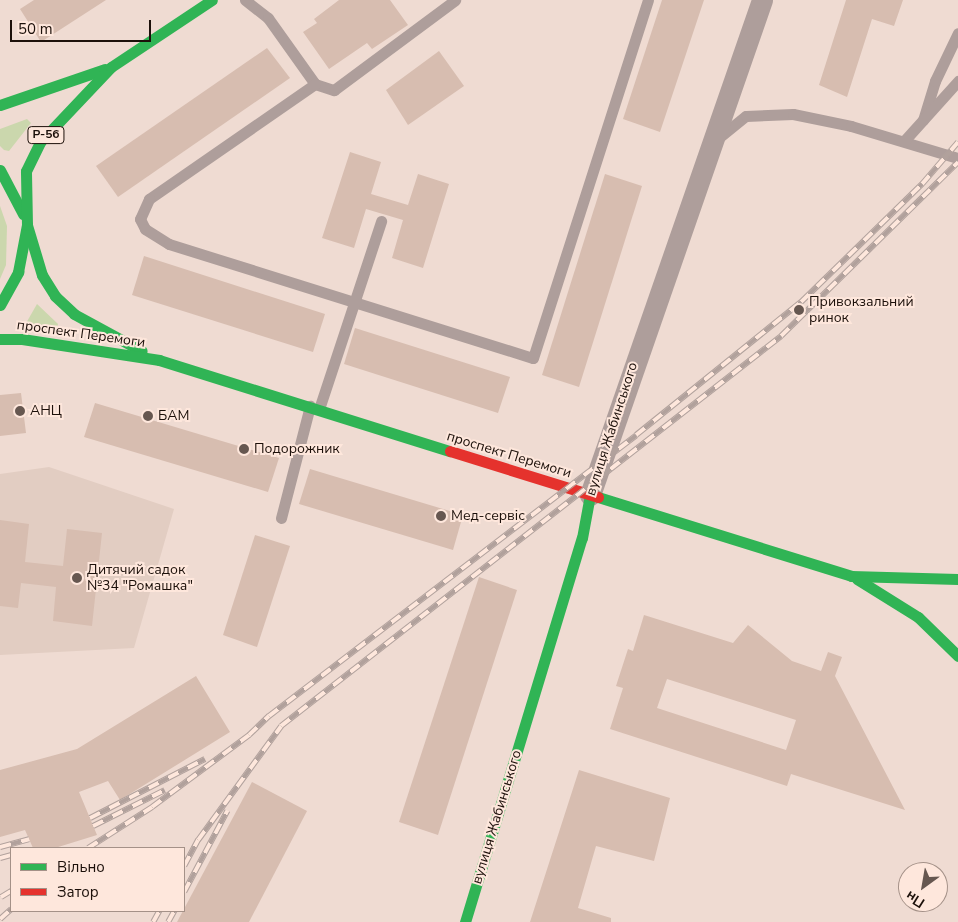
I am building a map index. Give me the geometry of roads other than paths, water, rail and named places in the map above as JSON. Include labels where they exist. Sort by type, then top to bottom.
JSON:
[{"type":"main road","name":"Р-56","points":[[0,305],[18,272],[27,225],[26,171],[40,142],[111,67],[212,0]]},
{"type":"main road","name":"Р-56","points":[[0,105],[111,67]]},
{"type":"main road","points":[[0,170],[27,225]]},
{"type":"main road","name":"проспект Перемоги","points":[[27,225],[42,275],[55,296],[74,314],[159,360]]},
{"type":"main road","name":"проспект Перемоги","points":[[0,339],[22,340],[159,360],[315,407],[851,576],[918,617],[958,656]]},
{"type":"main road","name":"вулиця Жабинського","points":[[465,922],[582,538],[590,495]]},
{"type":"main road","name":"проспект Перемоги","points":[[851,576],[958,579]]},
{"type":"street","name":"вулиця Жабинського","points":[[590,495],[709,146],[762,0]]},
{"type":"lane","points":[[245,0],[268,18],[315,84],[334,90],[456,0]]},
{"type":"lane","points":[[315,84],[149,199],[140,219],[145,229],[169,244],[533,358],[648,0]]},
{"type":"lane","points":[[923,120],[935,81],[958,33]]},
{"type":"lane","points":[[904,141],[958,81]]},
{"type":"lane","points":[[709,146],[746,116],[793,114],[904,141],[958,158]]},
{"type":"lane","points":[[280,518],[315,407],[354,302],[381,221]]},
{"type":"railway","points":[[90,847],[152,807],[249,735],[269,716],[636,435],[801,302],[922,184],[958,142]]},
{"type":"railway","points":[[185,864],[198,840],[281,726],[781,336],[958,162]]},
{"type":"railway","points":[[90,818],[205,759]]},
{"type":"railway","points":[[93,826],[165,790]]},
{"type":"railway","points":[[185,890],[227,811]]},
{"type":"railway","points":[[0,847],[29,839]]},
{"type":"railway","points":[[0,858],[10,855]]},
{"type":"railway","points":[[1,897],[10,892]]},
{"type":"railway","points":[[0,919],[10,910]]},
{"type":"railway","points":[[153,922],[158,912]]},
{"type":"railway","points":[[168,922],[173,912]]},
{"type":"place","name":"Привокзальний ринок","points":[[799,310]]},
{"type":"place","name":"АНЦ","points":[[20,411]]},
{"type":"place","name":"БАМ","points":[[148,416]]},
{"type":"place","name":"Подорожник","points":[[244,449]]},
{"type":"place","name":"Мед-сервіс","points":[[441,516]]},
{"type":"place","name":"Дитячий садок №34 \"Ромашка\"","points":[[77,578]]}]
